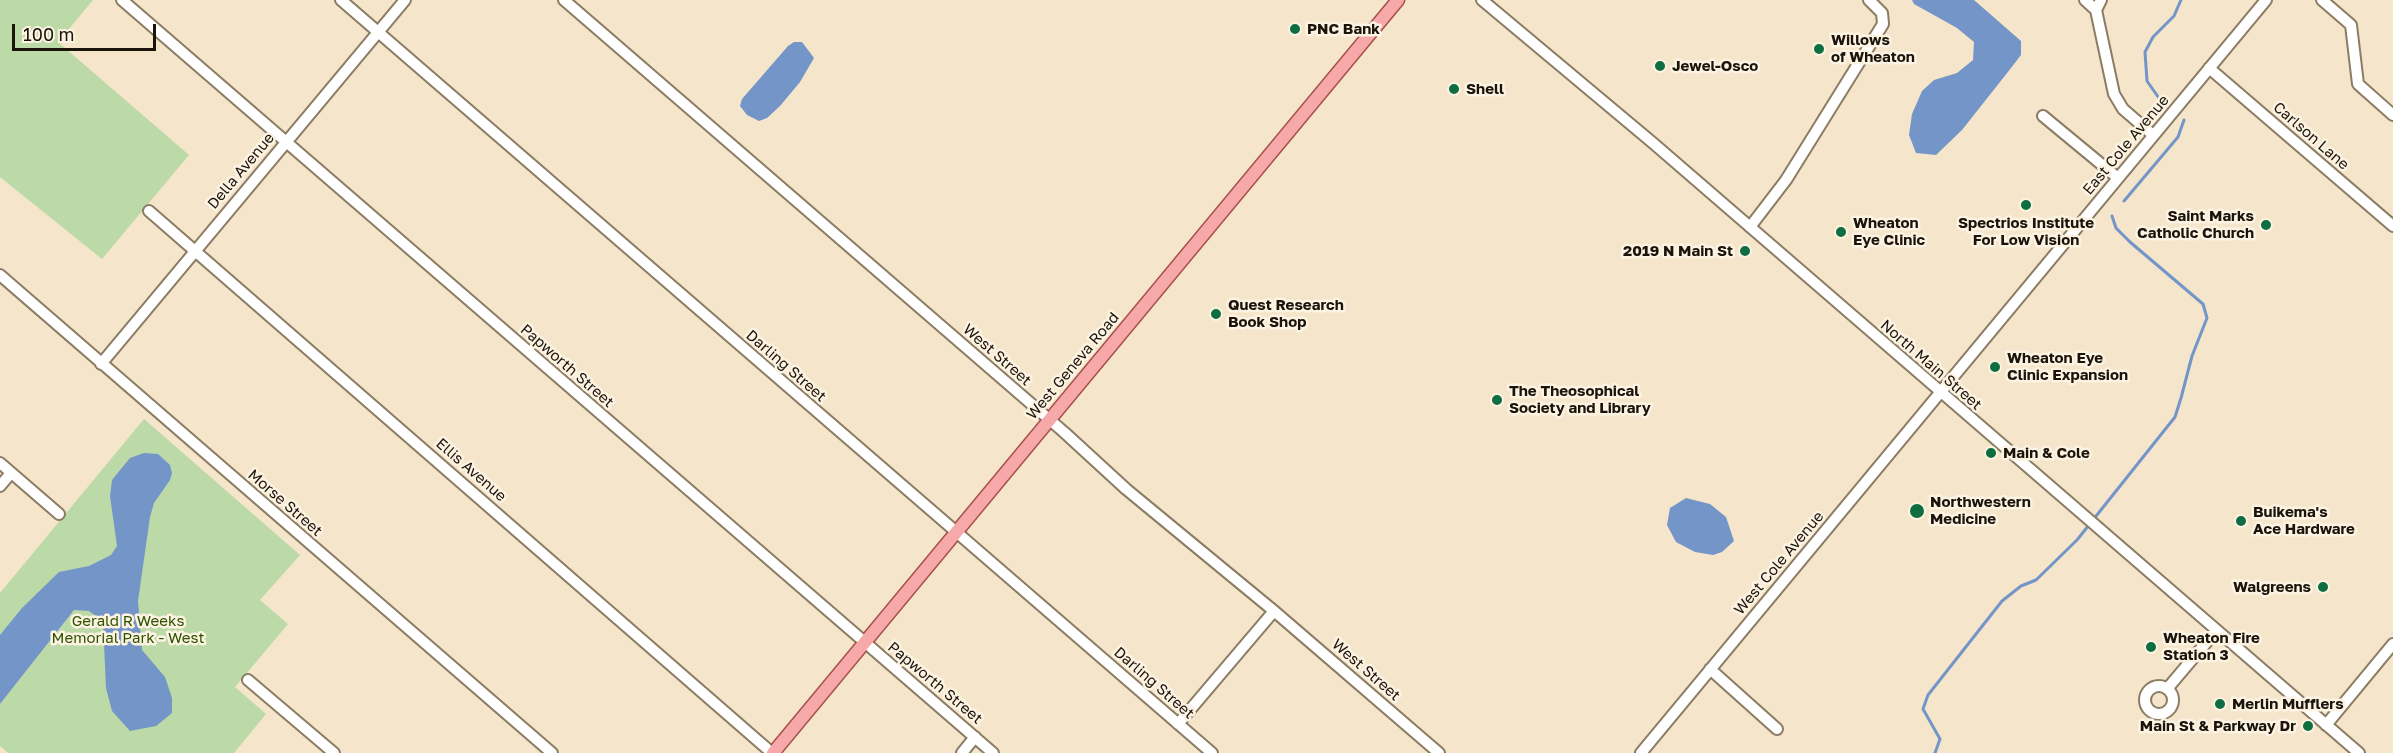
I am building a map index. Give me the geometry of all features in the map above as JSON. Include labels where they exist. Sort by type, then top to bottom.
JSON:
[{"type":"main road","name":"West Geneva Road","points":[[773,753],[1398,0]]},
{"type":"street","name":"Papworth Street","points":[[122,0],[993,753]]},
{"type":"street","name":"Darling Street","points":[[342,0],[1212,753]]},
{"type":"street","name":"Della Avenue","points":[[101,364],[405,0]]},
{"type":"street","name":"West Street","points":[[564,0],[1049,419],[1126,489],[1274,611],[1439,753]]},
{"type":"street","name":"North Main Street","points":[[1482,0],[1750,227],[2359,753]]},
{"type":"street","points":[[1750,227],[1786,180],[1883,24],[1882,13],[1869,0]]},
{"type":"street","points":[[2085,0],[2099,5],[2114,94],[2123,109],[2153,135]]},
{"type":"street","name":"East Cole Avenue","points":[[1940,392],[2266,0]]},
{"type":"street","points":[[2322,0],[2351,25],[2358,84],[2393,115]]},
{"type":"street","name":"Carlson Lane","points":[[2209,68],[2393,226]]},
{"type":"street","points":[[2043,116],[2118,178]]},
{"type":"street","name":"Ellis Avenue","points":[[149,211],[773,753]]},
{"type":"street","name":"Morse Street","points":[[0,275],[552,753]]},
{"type":"street","name":"West Cole Avenue","points":[[1641,753],[1940,392]]},
{"type":"street","points":[[0,463],[59,514]]},
{"type":"street","points":[[0,486],[11,473]]},
{"type":"street","points":[[1178,724],[1274,611]]},
{"type":"street","points":[[2167,689],[2216,631]]},
{"type":"street","points":[[2326,725],[2393,644]]},
{"type":"street","points":[[1710,669],[1777,729]]},
{"type":"street","points":[[248,680],[334,753]]},
{"type":"street","points":[[962,753],[975,737]]},
{"type":"green space","points":[[0,0],[93,0],[58,42],[189,155],[102,259],[0,177]]},
{"type":"green space","name":"Gerald R Weeks Memorial Park - West","points":[[144,419],[300,555],[260,600],[288,624],[235,687],[266,714],[234,753],[8,753],[0,746],[0,593]]},
{"type":"water","points":[[1912,0],[1974,0],[2021,41],[2021,55],[1962,130],[1936,155],[1916,153],[1909,135],[1912,114],[1922,91],[1934,80],[1957,73],[1973,60],[1974,42],[1957,28],[1914,4]]},
{"type":"water","points":[[794,42],[802,42],[814,58],[800,82],[767,118],[759,121],[747,115],[740,106],[742,99]]},
{"type":"water","points":[[144,453],[158,454],[170,465],[172,473],[170,480],[154,503],[150,517],[138,601],[142,650],[165,677],[172,698],[172,713],[156,726],[130,731],[112,711],[106,688],[103,621],[89,611],[74,610],[0,704],[0,635],[22,608],[59,572],[89,566],[111,555],[117,546],[110,496],[112,480],[130,458]]},
{"type":"water","points":[[1686,498],[1710,504],[1726,517],[1734,541],[1722,552],[1713,555],[1695,552],[1676,542],[1667,525],[1670,508]]},
{"type":"waterway","points":[[2161,101],[2147,81],[2145,52],[2153,37],[2174,16],[2181,0]]},
{"type":"waterway","points":[[2124,201],[2178,137],[2184,120]]},
{"type":"waterway","points":[[1935,753],[1940,739],[1923,709],[1928,695],[2002,601],[2021,586],[2036,580],[2077,540],[2175,417],[2192,356],[2207,318],[2203,304],[2130,242],[2116,228],[2112,216]]},
{"type":"place","name":"PNC Bank","points":[[1295,29]]},
{"type":"place","name":"Willows of Wheaton","points":[[1819,49]]},
{"type":"place","name":"Jewel-Osco","points":[[1660,66]]},
{"type":"place","name":"Shell","points":[[1454,89]]},
{"type":"place","name":"Spectrios Institute For Low Vision","points":[[2026,205]]},
{"type":"place","name":"Saint Marks Catholic Church","points":[[2266,225]]},
{"type":"place","name":"Wheaton Eye Clinic","points":[[1841,232]]},
{"type":"place","name":"2019 N Main St","points":[[1745,251]]},
{"type":"place","name":"Quest Research Book Shop","points":[[1216,314]]},
{"type":"place","name":"Wheaton Eye Clinic Expansion","points":[[1995,367]]},
{"type":"place","name":"The Theosophical Society and Library","points":[[1497,400]]},
{"type":"place","name":"Main & Cole","points":[[1991,453]]},
{"type":"place","name":"Northwestern Medicine","points":[[1917,511]]},
{"type":"place","name":"Buikema's Ace Hardware","points":[[2241,521]]},
{"type":"place","name":"Walgreens","points":[[2323,587]]},
{"type":"place","name":"Wheaton Fire Station 3","points":[[2151,647]]},
{"type":"place","name":"Merlin Mufflers","points":[[2220,704]]},
{"type":"place","name":"Main St & Parkway Dr","points":[[2308,726]]}]
